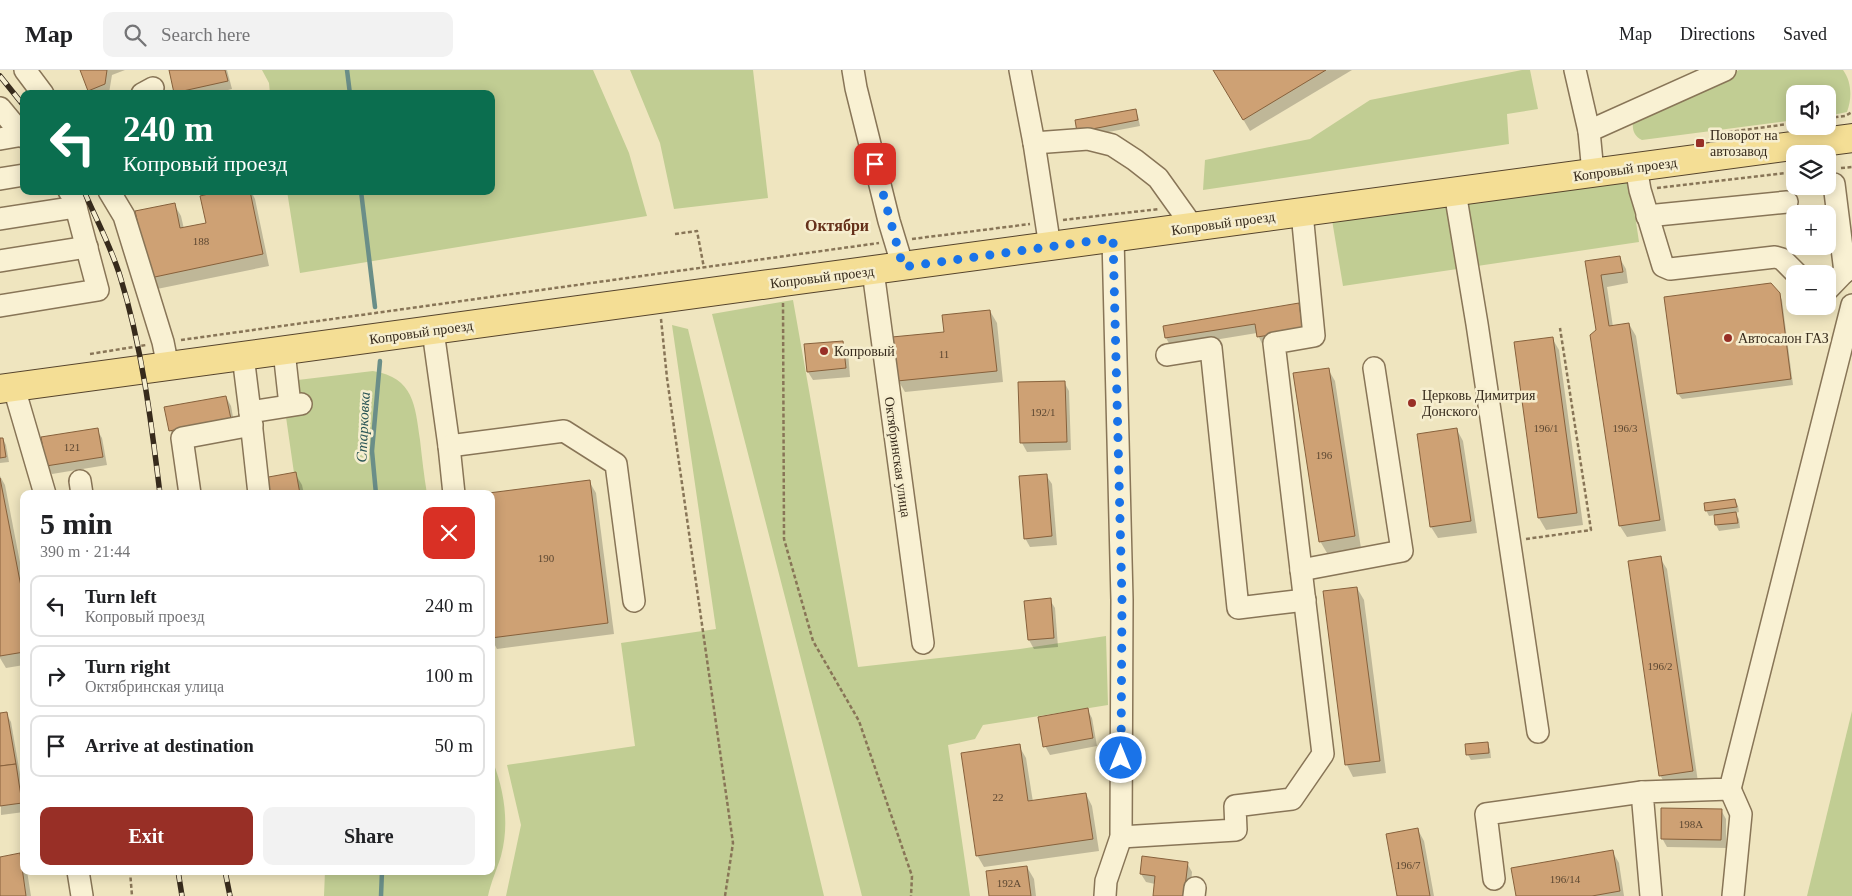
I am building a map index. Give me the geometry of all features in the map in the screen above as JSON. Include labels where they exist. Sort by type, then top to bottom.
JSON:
[{"type":"main road","name":"Копровый проезд","points":[[7,389],[1593,173],[1638,179],[1852,138]]},
{"type":"street","points":[[25,70],[40,90]]},
{"type":"street","points":[[853,70],[889,221],[903,267]]},
{"type":"street","points":[[1020,70],[1034,143],[1050,247]]},
{"type":"street","points":[[1574,70],[1589,131],[1593,173]]},
{"type":"street","points":[[1589,131],[1725,70]]},
{"type":"street","points":[[0,108],[20,132]]},
{"type":"street","points":[[0,139],[20,136]]},
{"type":"street","points":[[1034,143],[1088,139],[1112,145],[1158,178],[1193,228]]},
{"type":"street","points":[[0,179],[20,176]]},
{"type":"street","points":[[1638,179],[1647,216],[1663,266],[1670,270],[1775,257],[1782,259],[1788,265]]},
{"type":"street","points":[[1455,192],[1477,324],[1538,732]]},
{"type":"street","points":[[111,195],[124,216],[163,342],[168,367]]},
{"type":"street","points":[[1836,195],[1848,268],[1836,281]]},
{"type":"street","points":[[0,220],[73,199],[98,290],[0,306]]},
{"type":"street","points":[[1647,216],[1787,202]]},
{"type":"street","points":[[1120,837],[1236,830],[1235,806],[1292,799],[1323,754],[1274,343],[1314,336],[1302,213]]},
{"type":"street","points":[[1105,896],[1106,881],[1120,837],[1122,600],[1113,238]]},
{"type":"street","points":[[0,261],[87,247]]},
{"type":"street","name":"Октябринская улица","points":[[873,271],[923,643]]},
{"type":"street","points":[[1733,896],[1741,814],[1730,789],[1852,305]]},
{"type":"street","points":[[433,331],[454,490]]},
{"type":"street","points":[[1167,354],[1211,348],[1238,608],[1305,600]]},
{"type":"street","points":[[189,490],[182,438],[296,404],[284,351]]},
{"type":"street","points":[[242,356],[259,490]]},
{"type":"street","points":[[1301,570],[1402,552],[1374,368]]},
{"type":"street","points":[[7,389],[44,490]]},
{"type":"street","points":[[449,446],[564,431],[616,464],[634,601]]},
{"type":"street","points":[[1494,879],[1486,814],[1642,792],[1730,789]]},
{"type":"street","points":[[1642,792],[1651,896]]},
{"type":"street","points":[[79,875],[82,896]]},
{"type":"path","points":[[1836,117],[1845,116],[1852,112]]},
{"type":"path","points":[[1638,179],[1786,172]]},
{"type":"path","points":[[675,234],[696,231],[704,268]]},
{"type":"path","points":[[784,282],[784,539],[813,641],[859,721],[912,876],[911,896]]},
{"type":"path","points":[[658,300],[667,378],[732,843],[725,896]]},
{"type":"path","points":[[1509,541],[1591,530],[1560,328]]},
{"type":"path","points":[[130,875],[132,896]]},
{"type":"green space","points":[[262,70],[593,70],[629,153],[647,216],[300,273],[288,195],[495,195],[495,90],[270,90],[269,83]]},
{"type":"green space","points":[[630,70],[753,70],[768,198],[674,209],[660,143]]},
{"type":"green space","points":[[1530,70],[1538,109],[1507,114],[1509,144],[1203,190],[1205,160],[1310,139],[1370,100]]},
{"type":"green space","points":[[1739,70],[1843,70],[1848,80],[1850,91],[1850,102],[1847,112],[1836,114],[1836,85],[1786,85],[1786,121],[1642,140],[1635,135],[1633,121]]},
{"type":"green space","points":[[1629,175],[1639,242],[1343,286],[1332,220]]},
{"type":"green space","points":[[793,300],[858,667],[1020,649],[1106,636],[1108,705],[983,725],[975,739],[948,745],[970,896],[862,896],[712,314]]},
{"type":"green space","points":[[672,325],[688,329],[824,896],[506,896],[521,825],[507,765],[635,746],[621,643],[716,629]]},
{"type":"green space","points":[[373,371],[397,380],[405,387],[414,405],[426,490],[296,490],[281,382]]},
{"type":"green space","points":[[1852,711],[1852,896],[1807,896]]},
{"type":"green space","points":[[495,767],[502,793],[505,818],[504,844],[495,874]]},
{"type":"green space","points":[[325,875],[495,875],[488,896],[324,896]]},
{"type":"building","points":[[80,70],[107,70],[105,84],[88,90]]},
{"type":"building","points":[[169,70],[225,70],[228,81],[188,90],[173,90]]},
{"type":"building","points":[[1213,70],[1326,70],[1243,120]]},
{"type":"building","points":[[1136,109],[1138,120],[1077,132],[1075,120]]},
{"type":"building","points":[[251,195],[263,254],[150,278],[135,211],[175,203],[180,228],[206,223],[200,196]]},
{"type":"building","points":[[1620,256],[1623,272],[1601,275],[1609,326],[1629,323],[1660,520],[1619,526],[1590,335],[1596,330],[1585,261]]},
{"type":"building","name":"Автосалон ГАЗ","points":[[1771,283],[1780,293],[1791,379],[1677,394],[1664,297]]},
{"type":"building","points":[[1299,303],[1303,330],[1257,337],[1255,324],[1165,338],[1163,326]]},
{"type":"building","points":[[990,310],[997,371],[897,381],[892,337],[944,332],[942,315]]},
{"type":"building","points":[[1553,337],[1577,513],[1538,518],[1514,342]]},
{"type":"building","name":"Копровый","points":[[843,341],[846,368],[807,372],[804,344]]},
{"type":"building","points":[[1329,368],[1355,536],[1319,542],[1293,373]]},
{"type":"building","points":[[1065,381],[1067,442],[1020,443],[1018,382]]},
{"type":"building","points":[[226,396],[231,419],[169,431],[164,407]]},
{"type":"building","points":[[98,428],[103,457],[46,466],[41,437]]},
{"type":"building","points":[[1457,428],[1471,521],[1430,527],[1417,434]]},
{"type":"building","points":[[0,438],[3,438],[6,457],[0,458]]},
{"type":"building","points":[[296,472],[299,490],[265,490],[263,478]]},
{"type":"building","points":[[1047,474],[1052,536],[1024,539],[1019,476]]},
{"type":"building","points":[[0,478],[20,581],[20,653],[0,656]]},
{"type":"building","points":[[590,480],[608,623],[495,637],[495,492]]},
{"type":"building","points":[[1735,499],[1737,507],[1705,511],[1704,503]]},
{"type":"building","points":[[1736,512],[1738,523],[1715,525],[1714,515]]},
{"type":"building","points":[[1661,556],[1693,771],[1659,776],[1628,561]]},
{"type":"building","points":[[1357,587],[1380,761],[1345,765],[1323,591]]},
{"type":"building","points":[[1051,598],[1054,638],[1028,640],[1024,601]]},
{"type":"building","points":[[1088,708],[1093,738],[1043,747],[1038,717]]},
{"type":"building","points":[[7,712],[16,764],[0,766],[0,713]]},
{"type":"building","points":[[1488,742],[1489,753],[1466,755],[1465,744]]},
{"type":"building","points":[[1020,744],[1028,801],[1086,793],[1093,839],[976,856],[961,753]]},
{"type":"building","points":[[16,764],[20,803],[0,806],[0,766]]},
{"type":"building","points":[[1661,808],[1722,809],[1721,840],[1661,839]]},
{"type":"building","points":[[1418,828],[1430,896],[1397,896],[1386,834]]},
{"type":"building","points":[[1613,850],[1620,891],[1592,896],[1516,896],[1511,868]]},
{"type":"building","points":[[20,853],[20,875],[23,875],[26,896],[0,896],[0,857]]},
{"type":"building","points":[[1142,856],[1188,862],[1184,896],[1153,896],[1155,876],[1140,874]]},
{"type":"building","points":[[1027,866],[1031,896],[989,896],[986,871]]},
{"type":"waterway","name":"Старковка","points":[[347,70],[350,90]]},
{"type":"waterway","name":"Старковка","points":[[361,195],[375,307]]},
{"type":"waterway","name":"Старковка","points":[[376,490],[372,451],[380,361]]},
{"type":"waterway","name":"Старковка","points":[[381,896],[382,875]]},
{"type":"railway","points":[[0,76],[20,101]]},
{"type":"railway","points":[[86,195],[112,254],[128,303],[145,384],[159,490]]},
{"type":"railway","points":[[179,875],[182,896]]},
{"type":"railway","points":[[226,875],[230,896]]},
{"type":"place","name":"Поворот на автозавод","points":[[1700,143]]},
{"type":"place","name":"Автосалон ГАЗ","points":[[1728,338]]},
{"type":"place","name":"Копровый","points":[[824,351]]},
{"type":"place","name":"Церковь Димитрия Донского","points":[[1412,403]]},
{"type":"district","name":"Октябри","points":[[837,225]]},
{"type":"route","points":[[875,164],[903,267],[1113,238],[1122,600],[1121,758]]}]
